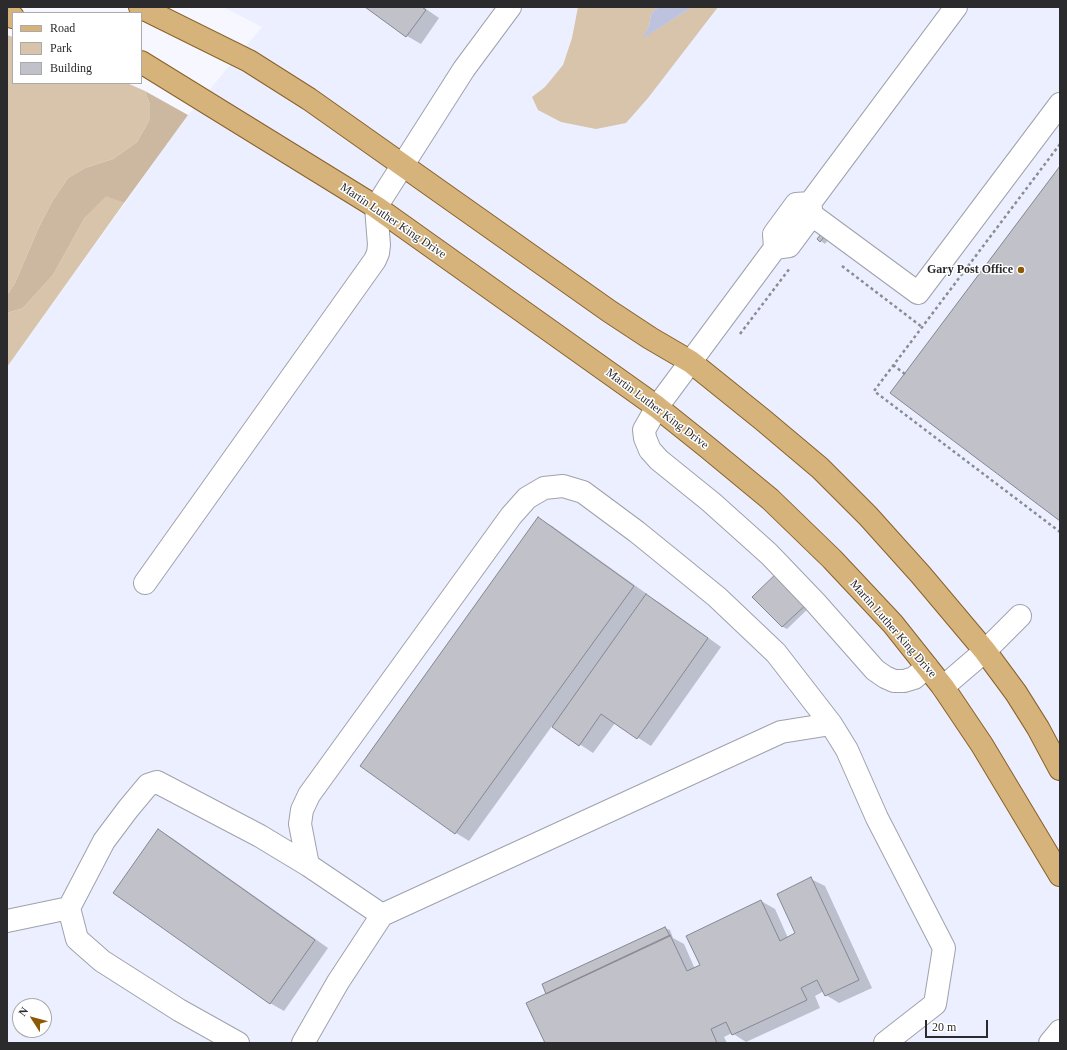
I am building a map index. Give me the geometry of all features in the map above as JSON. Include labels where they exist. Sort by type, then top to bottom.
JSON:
[{"type":"main road","points":[[140,7],[249,61],[310,99],[609,311],[650,338],[691,362],[820,468],[868,516],[921,575],[985,651],[1016,693],[1038,728],[1060,769]]},
{"type":"main road","name":"Martin Luther King Drive","points":[[142,63],[376,208],[657,407],[708,447],[770,500],[826,553],[893,624],[943,687],[982,745],[1060,875]]},
{"type":"main road","points":[[1025,816],[1060,856]]},
{"type":"street","points":[[145,583],[375,260],[379,245],[376,208],[464,69],[510,7]]},
{"type":"street","points":[[927,667],[914,678],[904,681],[894,681],[875,670],[770,554],[711,502],[659,460],[650,450],[645,438],[644,430],[657,407],[775,248],[789,246],[811,209],[956,7]]},
{"type":"street","points":[[811,209],[918,293],[1060,104]]},
{"type":"street","points":[[308,865],[300,824],[302,810],[309,796],[512,516],[527,498],[544,488],[563,486],[583,492],[636,532],[717,597],[776,653],[832,724],[847,750],[877,818],[944,948],[935,1004],[885,1043]]},
{"type":"street","points":[[943,687],[985,651],[1020,616]]},
{"type":"street","points":[[303,1043],[338,982],[382,915],[781,732],[832,724]]},
{"type":"street","points":[[238,1043],[179,1010],[102,961],[77,939],[69,908],[104,841],[128,809],[148,786],[157,782],[260,836],[308,865],[382,915]]},
{"type":"street","points":[[7,921],[69,908]]},
{"type":"street","points":[[1050,1043],[1060,1031]]},
{"type":"path","points":[[1060,144],[874,391],[1060,532]]},
{"type":"path","points":[[839,264],[922,327]]},
{"type":"path","points":[[740,335],[792,266]]},
{"type":"path","points":[[893,365],[905,374]]},
{"type":"shaded area","points":[[223,7],[1060,7],[1060,1043],[7,1043],[7,367],[188,115],[262,27]]},
{"type":"shaded area","points":[[145,91],[188,115],[124,203],[106,196],[84,219],[53,275],[23,308],[7,313],[7,295],[15,283],[39,227],[53,200],[68,178],[85,168],[113,159],[137,142],[150,119],[150,105]]},
{"type":"green space","points":[[578,7],[658,7],[651,14],[649,26],[643,38],[692,7],[718,7],[648,98],[626,123],[596,129],[561,122],[538,110],[532,97],[545,87],[563,65],[572,38]]},
{"type":"green space","points":[[7,35],[12,37],[12,84],[129,84],[145,91],[150,105],[150,119],[137,142],[113,159],[85,168],[68,178],[53,200],[39,227],[15,283],[7,295]]},
{"type":"green space","points":[[106,195],[124,203],[7,367],[7,313],[23,308],[53,275],[84,219]]},
{"type":"water","points":[[658,7],[692,7],[642,39],[649,26],[651,14]]},
{"type":"building","points":[[365,7],[422,7],[426,10],[406,37]]},
{"type":"building","name":"Gary Post Office","points":[[1060,166],[1060,521],[890,393]]},
{"type":"building","points":[[821,234],[824,237],[820,242],[817,239]]},
{"type":"building","points":[[538,517],[634,586],[455,834],[360,766]]},
{"type":"building","points":[[780,570],[810,601],[782,627],[752,597]]},
{"type":"building","points":[[646,594],[708,638],[637,739],[601,714],[579,746],[552,727]]},
{"type":"building","points":[[158,829],[315,940],[270,1004],[113,893]]},
{"type":"building","points":[[811,877],[859,980],[825,996],[817,980],[801,988],[807,1000],[732,1035],[726,1022],[711,1029],[717,1043],[545,1043],[526,1003],[670,935],[687,971],[700,965],[686,936],[761,900],[780,941],[795,933],[777,894]]},
{"type":"building","points":[[665,927],[670,936],[546,994],[542,984]]},
{"type":"place","name":"Gary Post Office","points":[[1021,270]]}]
